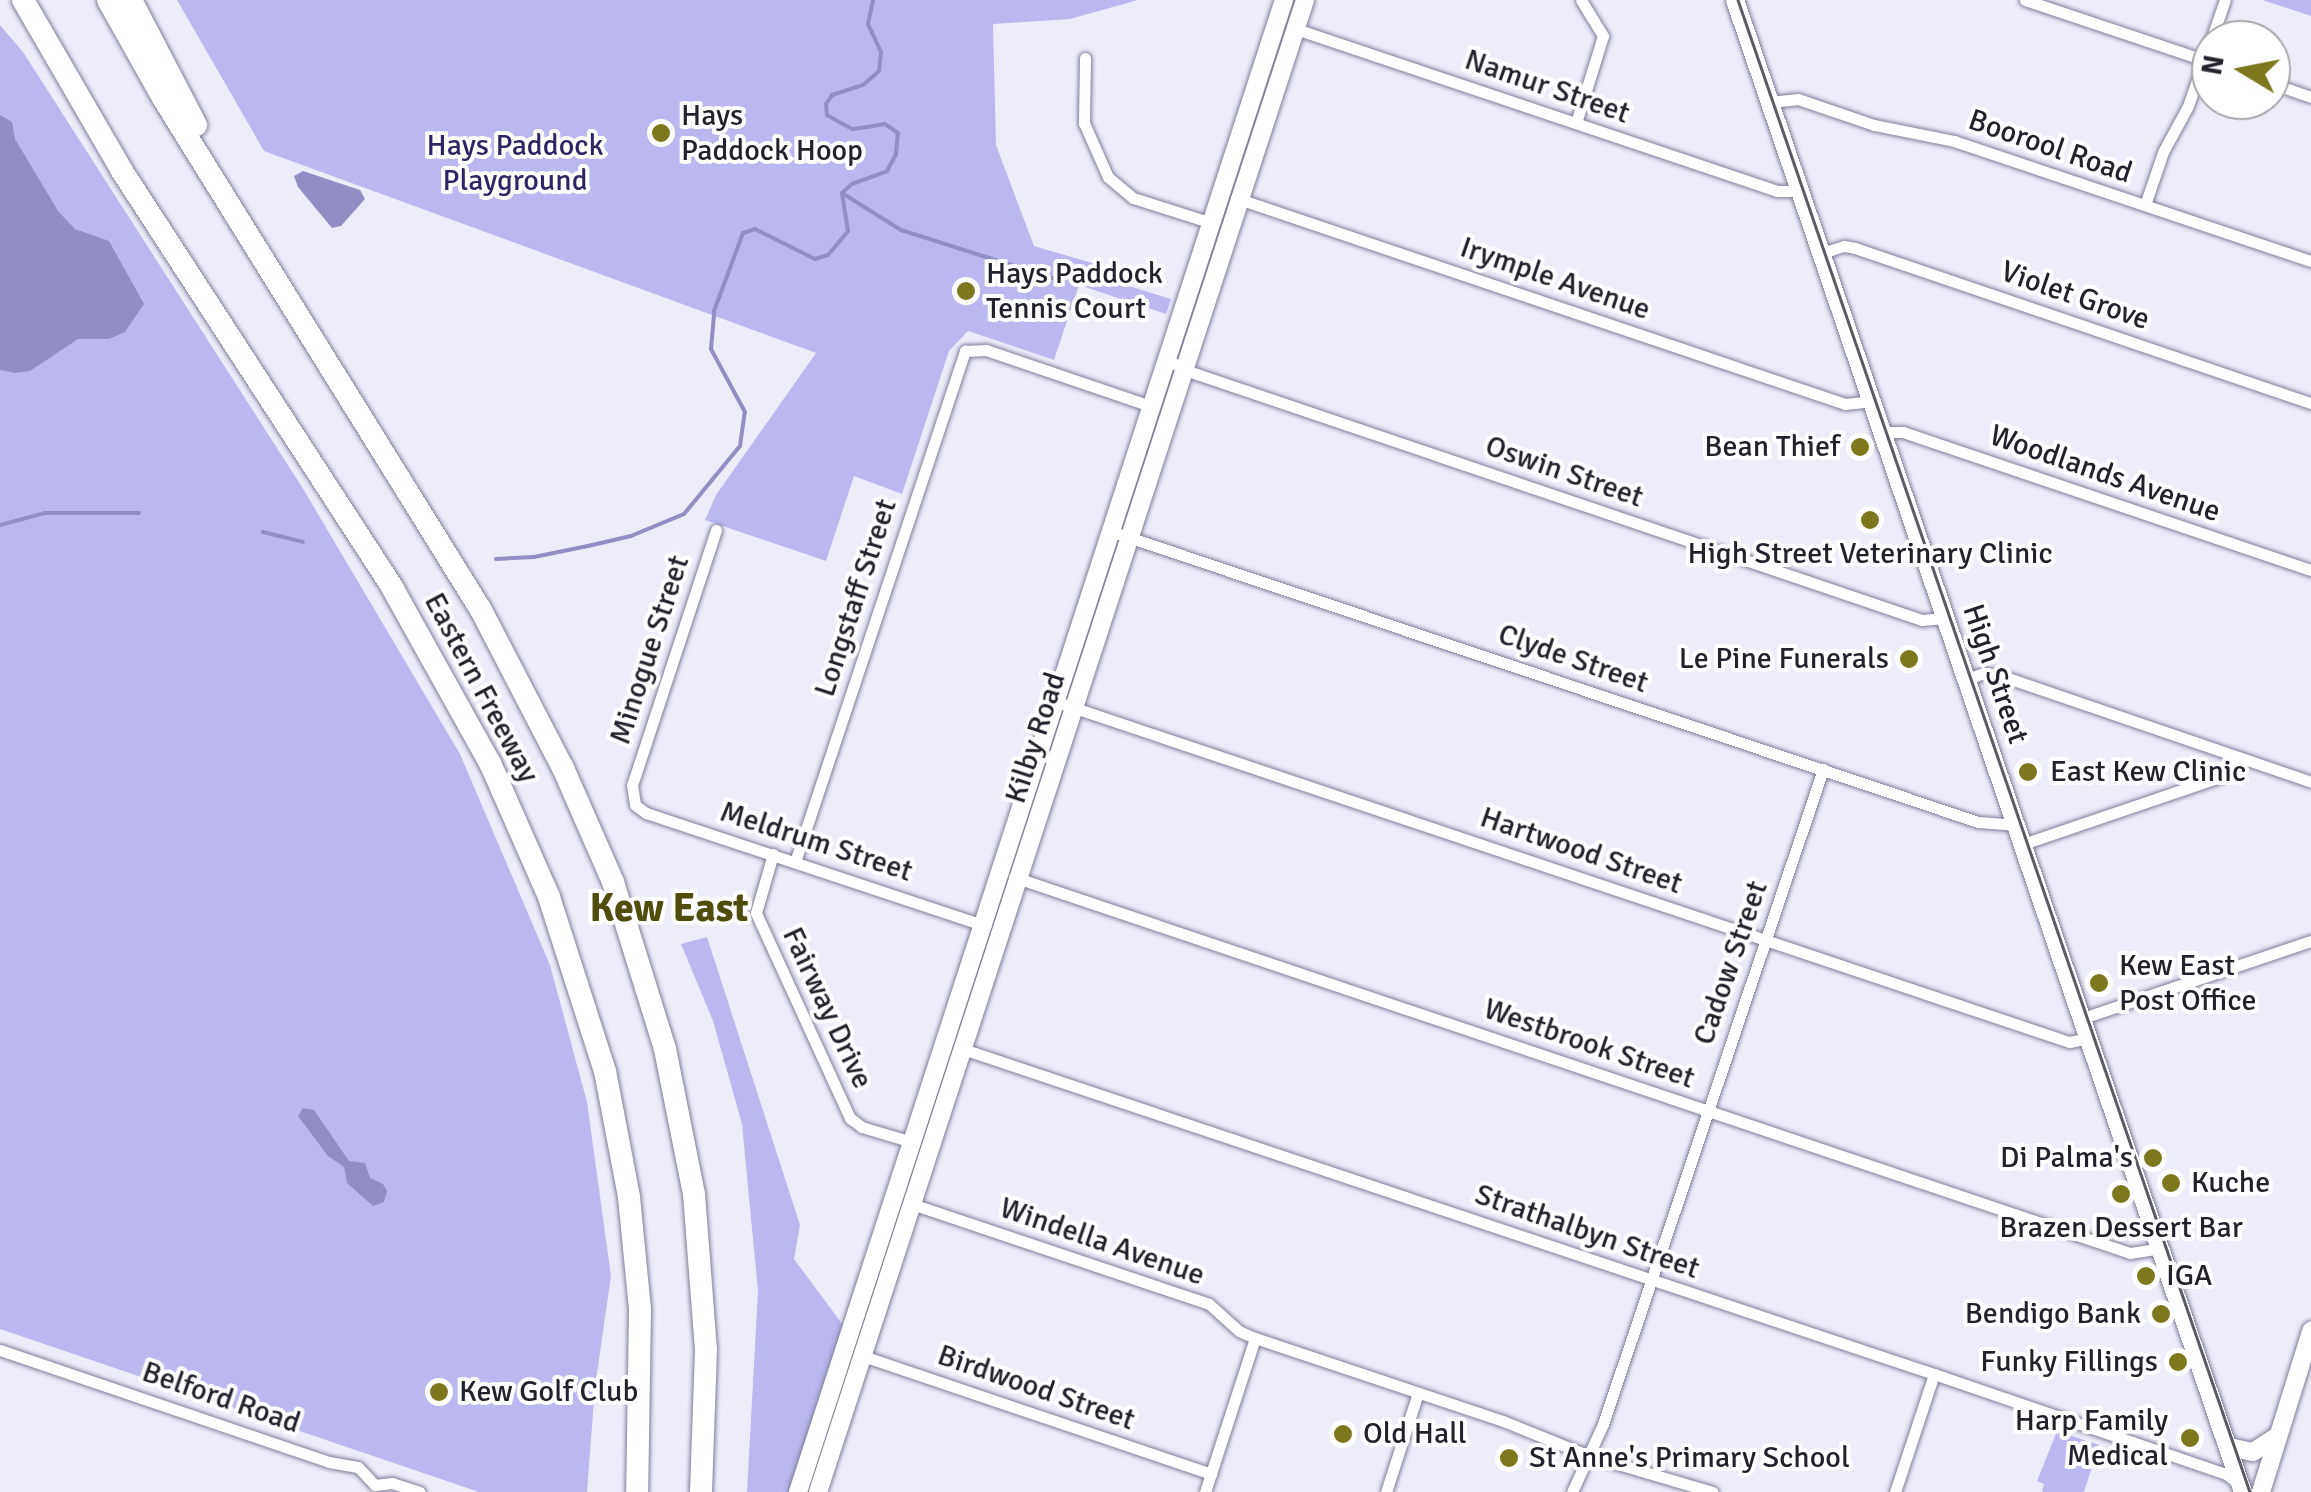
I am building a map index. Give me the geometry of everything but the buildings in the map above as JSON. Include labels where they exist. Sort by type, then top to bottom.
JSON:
[{"type":"highway","points":[[14,0],[62,70]]},
{"type":"highway","name":"Eastern Freeway","points":[[23,0],[122,171],[394,589],[490,763],[549,897],[605,1071],[630,1197],[642,1360],[636,1492]]},
{"type":"highway","name":"Eastern Freeway","points":[[108,0],[281,288],[416,499],[514,668],[590,827],[634,940],[674,1084],[694,1194],[706,1348],[701,1492]]},
{"type":"highway","points":[[131,0],[281,288]]},
{"type":"street","name":"Kilby Road","points":[[1284,0],[1286,26]]},
{"type":"street","name":"Kilby Road","points":[[818,1492],[912,1142],[993,928],[1019,879],[1066,705],[1122,535],[1185,370],[1231,196],[1286,26],[1305,0]]},
{"type":"street","points":[[1576,124],[1603,36],[1581,0]]},
{"type":"street","name":"High Street","points":[[1735,0],[2221,1422],[2233,1450],[2260,1492]]},
{"type":"street","points":[[2024,0],[2191,56]]},
{"type":"street","name":"Namur Street","points":[[1286,26],[1777,191],[1801,190]]},
{"type":"street","points":[[1084,58],[1084,124],[1108,177],[1133,198],[1212,223]]},
{"type":"street","name":"Boorool Road","points":[[1770,102],[1798,99],[1874,124],[1954,140],[2311,261]]},
{"type":"street","points":[[2145,205],[2163,152],[2191,99]]},
{"type":"street","name":"Kilby Road","points":[[1122,535],[1154,407],[1212,223],[1231,196]]},
{"type":"street","name":"Irymple Avenue","points":[[1231,196],[1834,400],[1852,404],[1873,401]]},
{"type":"street","name":"Violet Grove","points":[[1822,253],[1844,246],[1855,248],[2311,403]]},
{"type":"street","name":"Longstaff Street","points":[[795,862],[966,352],[986,350],[1154,407]]},
{"type":"street","name":"Oswin Street","points":[[1168,360],[1185,370],[1922,620],[1947,618]]},
{"type":"street","name":"Woodlands Avenue","points":[[1883,432],[1910,434],[2311,570]]},
{"type":"street","name":"Minogue Street","points":[[632,786],[716,530]]},
{"type":"street","name":"Clyde Street","points":[[1122,535],[1978,822],[2018,825]]},
{"type":"street","points":[[1968,679],[1984,673],[1998,676],[2311,782]]},
{"type":"street","name":"Kilby Road","points":[[798,1492],[912,1204],[963,1049],[993,928],[1000,872],[1066,705]]},
{"type":"street","name":"Hartwood Street","points":[[1066,705],[2069,1042],[2090,1038]]},
{"type":"street","points":[[2023,844],[2220,777],[2234,767],[2238,757]]},
{"type":"street","name":"Cadow Street","points":[[1572,1492],[1650,1280],[1822,769]]},
{"type":"street","name":"Meldrum Street","points":[[632,786],[632,799],[646,812],[993,928]]},
{"type":"street","name":"Fairway Drive","points":[[772,854],[756,913],[850,1118],[858,1126],[912,1142]]},
{"type":"street","name":"Westbrook Street","points":[[1000,872],[2130,1253],[2161,1248]]},
{"type":"street","points":[[2083,1018],[2311,941]]},
{"type":"street","name":"Strathalbyn Street","points":[[963,1049],[2194,1463],[2242,1488]]},
{"type":"street","name":"Windella Avenue","points":[[912,1204],[1209,1304],[1240,1332],[1255,1338],[1713,1492]]},
{"type":"street","points":[[2260,1492],[2311,1331]]},
{"type":"street","points":[[1205,1492],[1255,1338]]},
{"type":"street","name":"Belford Road","points":[[0,1350],[329,1462],[358,1467],[372,1489],[392,1483],[420,1492]]},
{"type":"street","name":"Birdwood Street","points":[[854,1353],[1211,1474]]},
{"type":"street","points":[[1895,1492],[1934,1374]]},
{"type":"street","points":[[1386,1492],[1418,1393]]},
{"type":"street","points":[[2194,1463],[2217,1466],[2233,1450],[2253,1452],[2276,1436]]},
{"type":"street","name":"High Street","points":[[2233,1450],[2242,1488]]},
{"type":"green space","name":"Hays Paddock Playground","points":[[177,0],[1138,0],[1070,19],[993,24],[996,145],[1034,246],[1109,268],[1106,279],[1171,299],[1166,314],[1079,285],[1054,360],[968,331],[949,351],[902,494],[854,476],[826,561],[705,520],[716,495],[816,353],[264,151]]},
{"type":"green space","points":[[2262,0],[2311,0],[2311,16]]},
{"type":"green space","name":"Kew Golf Club","points":[[0,25],[23,52],[302,487],[460,754],[550,965],[587,1102],[611,1276],[595,1387],[587,1492],[479,1492],[0,1329]]},
{"type":"green space","points":[[707,937],[800,1225],[794,1259],[843,1325],[789,1492],[747,1492],[758,1291],[742,1124],[713,1021],[681,944]]},
{"type":"green space","points":[[2057,1431],[2099,1445],[2084,1492],[2042,1492],[2044,1484],[2037,1481]]},
{"type":"shaded area","points":[[0,115],[12,122],[15,139],[58,211],[75,229],[109,241],[144,304],[125,332],[109,339],[78,339],[30,371],[15,373],[0,370]]},
{"type":"shaded area","points":[[303,171],[360,190],[365,199],[341,226],[332,228],[298,187],[294,176]]},
{"type":"shaded area","points":[[303,1108],[314,1110],[349,1161],[365,1163],[370,1178],[383,1184],[387,1191],[384,1202],[373,1206],[347,1183],[344,1167],[328,1156],[298,1116]]},
{"type":"waterway","points":[[496,559],[534,557],[631,536],[684,514],[740,446],[745,412],[711,349],[714,311],[743,233],[755,229],[815,259],[828,255],[848,231],[842,193],[852,184],[887,171],[896,154],[898,133],[885,124],[852,129],[827,115],[826,104],[832,95],[863,85],[879,71],[881,52],[868,24],[873,0]]},
{"type":"waterway","points":[[842,193],[901,230],[1062,281]]},
{"type":"waterway","points":[[0,525],[45,513],[139,513]]},
{"type":"waterway","points":[[263,532],[303,542]]},
{"type":"tram line","points":[[1738,0],[2250,1492]]},
{"type":"place","name":"Hays Paddock Hoop","points":[[661,133]]},
{"type":"place","name":"Hays Paddock Tennis Court","points":[[966,291]]},
{"type":"place","name":"Bean Thief","points":[[1860,447]]},
{"type":"place","name":"High Street Veterinary Clinic","points":[[1870,520]]},
{"type":"place","name":"Le Pine Funerals","points":[[1909,659]]},
{"type":"place","name":"East Kew Clinic","points":[[2028,772]]},
{"type":"place","name":"Kew East Post Office","points":[[2099,983]]},
{"type":"place","name":"Di Palma's","points":[[2153,1158]]},
{"type":"place","name":"Kuche","points":[[2171,1183]]},
{"type":"place","name":"Brazen Dessert Bar","points":[[2121,1194]]},
{"type":"place","name":"IGA","points":[[2146,1276]]},
{"type":"place","name":"Bendigo Bank","points":[[2161,1314]]},
{"type":"place","name":"Funky Fillings","points":[[2178,1362]]},
{"type":"place","name":"Kew Golf Club","points":[[439,1392]]},
{"type":"place","name":"Old Hall","points":[[1343,1434]]},
{"type":"place","name":"Harp Family Medical","points":[[2190,1438]]},
{"type":"place","name":"St Anne's Primary School","points":[[1509,1458]]},
{"type":"district","name":"Kew East","points":[[669,908]]}]
